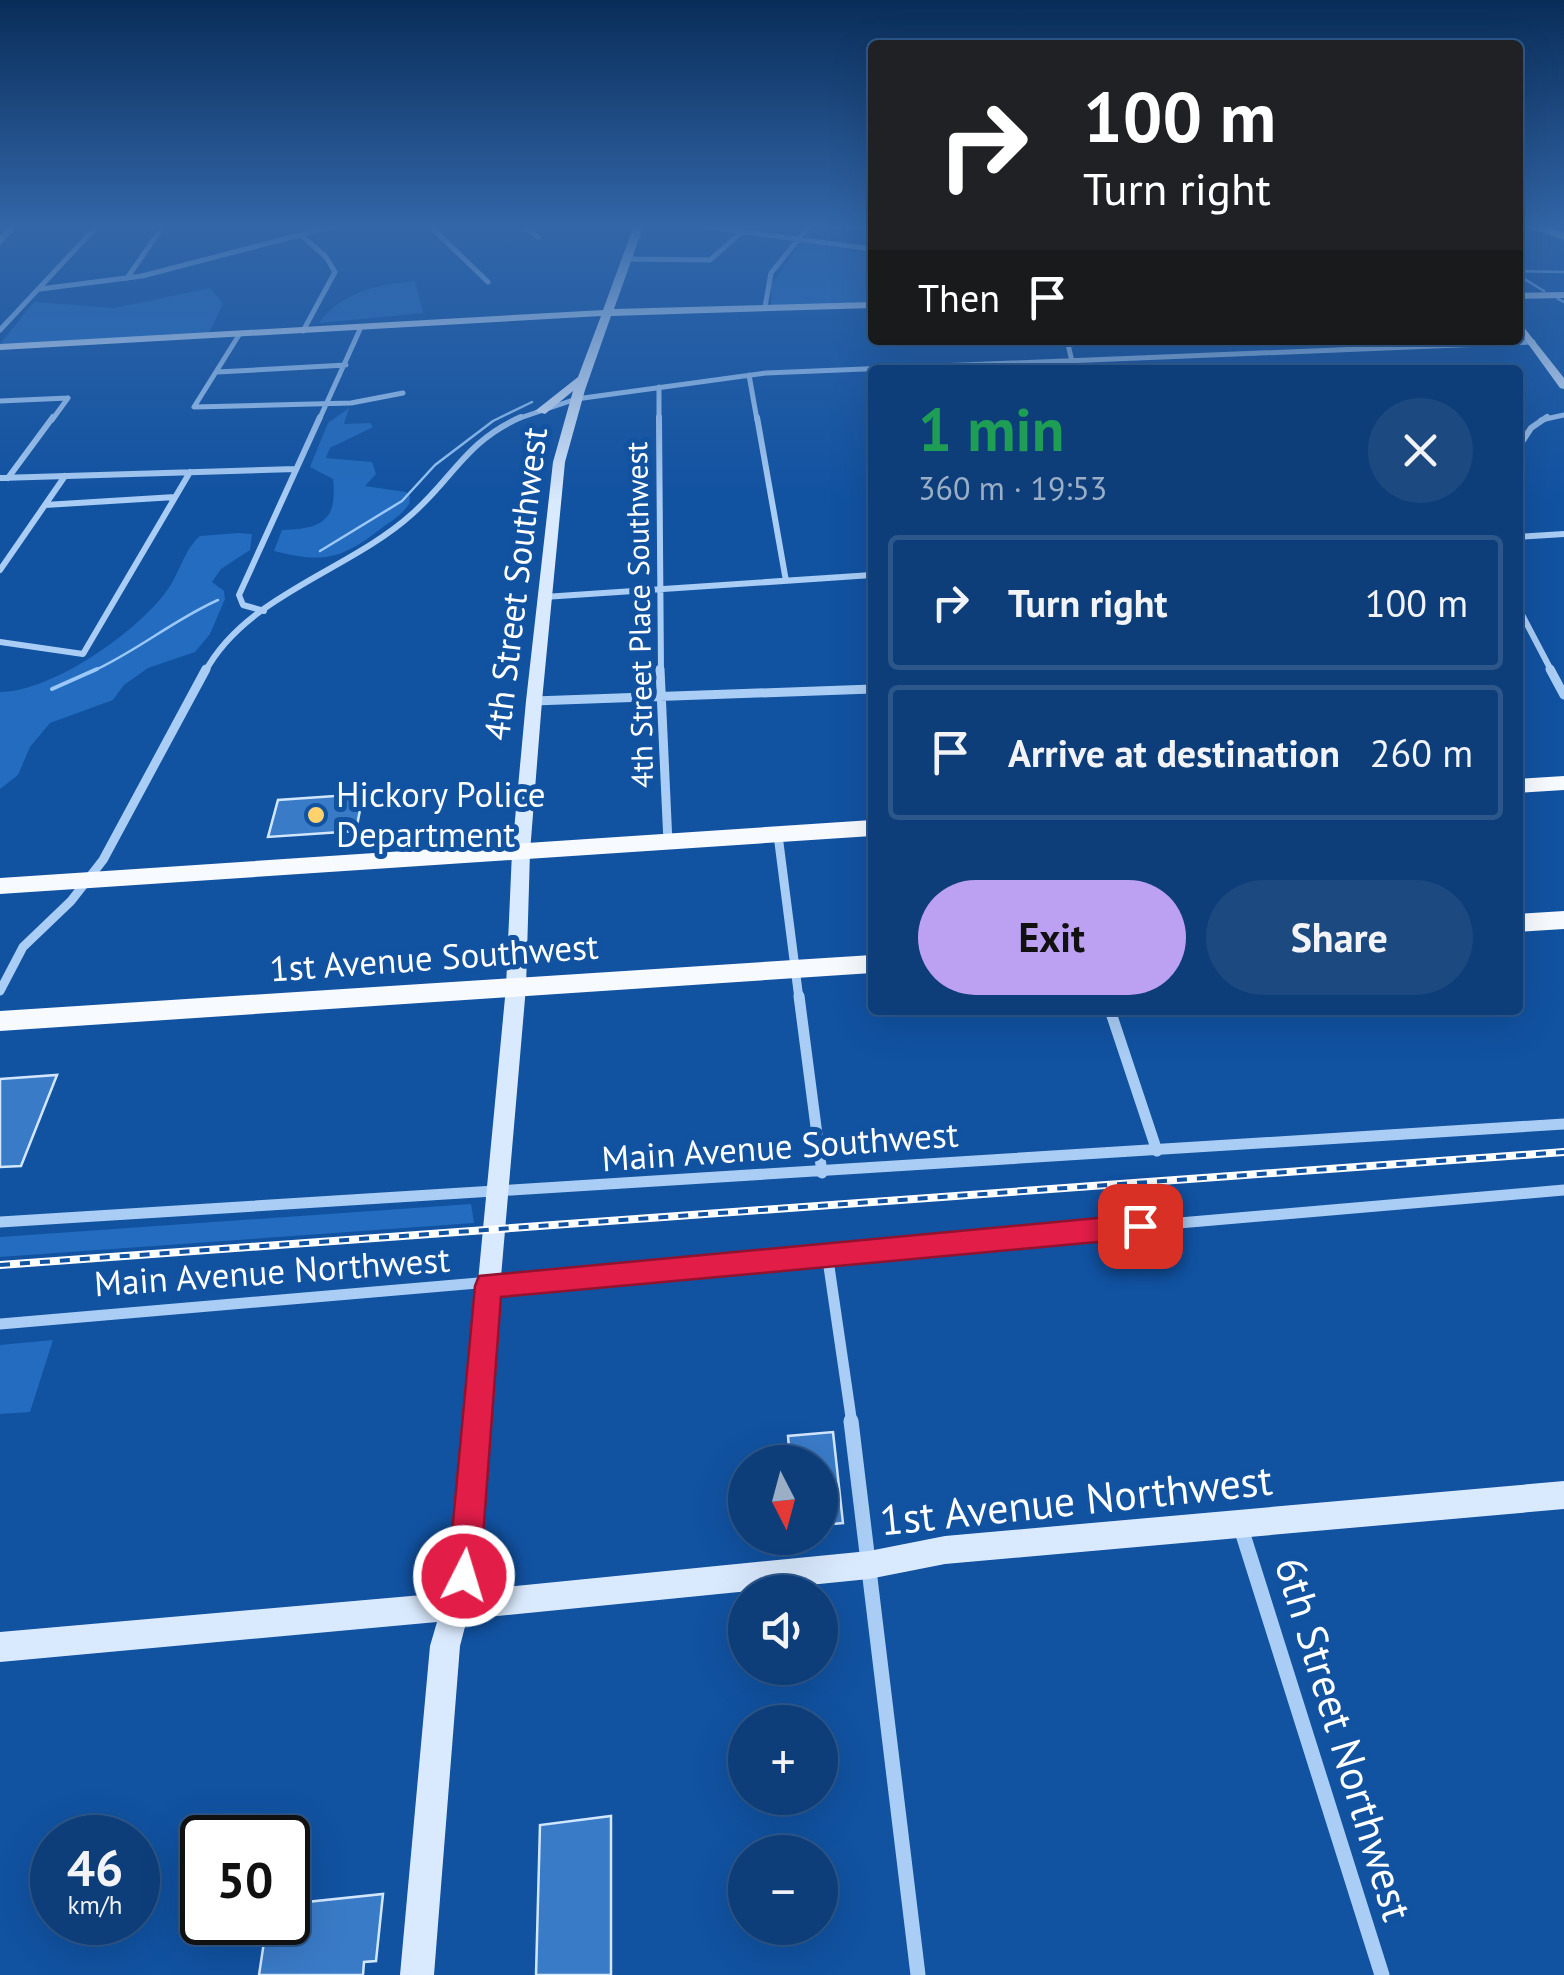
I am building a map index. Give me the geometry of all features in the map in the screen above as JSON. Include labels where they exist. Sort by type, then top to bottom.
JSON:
[{"type":"main road","points":[[1523,786],[1564,783]]},
{"type":"main road","points":[[0,886],[868,828]]},
{"type":"main road","points":[[1523,924],[1564,920]]},
{"type":"main road","name":"1st Avenue Southwest","points":[[0,1021],[868,964]]},
{"type":"street","points":[[304,331],[311,317]]},
{"type":"street","points":[[0,347],[541,317]]},
{"type":"street","name":"4th Street Southwest","points":[[418,1975],[445,1646],[464,1576],[516,987],[534,701],[559,462],[605,317]]},
{"type":"street","points":[[264,611],[243,605],[240,596],[361,326]]},
{"type":"street","points":[[1523,330],[1564,386]]},
{"type":"street","points":[[239,335],[194,407],[324,404],[403,394]]},
{"type":"street","points":[[1523,342],[1533,342]]},
{"type":"street","points":[[1068,345],[1073,365]]},
{"type":"street","points":[[1305,345],[1307,349]]},
{"type":"street","points":[[939,365],[1436,345]]},
{"type":"street","points":[[217,372],[346,364]]},
{"type":"street","points":[[0,991],[25,944],[88,880],[123,824],[210,656],[230,634],[403,523],[486,435],[576,399],[750,375],[868,369]]},
{"type":"street","points":[[541,410],[569,392],[587,371]]},
{"type":"street","points":[[750,375],[786,582]]},
{"type":"street","name":"4th Street Place Southwest","points":[[659,387],[657,590],[668,843]]},
{"type":"street","points":[[0,401],[68,398],[4,478]]},
{"type":"street","points":[[1523,438],[1541,418],[1564,415]]},
{"type":"street","points":[[4,478],[296,469]]},
{"type":"street","points":[[0,642],[83,654],[190,472]]},
{"type":"street","points":[[0,570],[66,476]]},
{"type":"street","points":[[45,505],[175,497]]},
{"type":"street","points":[[1523,537],[1564,534]]},
{"type":"street","points":[[544,598],[868,576]]},
{"type":"street","points":[[1523,617],[1564,695]]},
{"type":"street","points":[[534,701],[868,689]]},
{"type":"street","points":[[778,836],[822,1173]]},
{"type":"street","points":[[1112,1015],[1156,1152]]},
{"type":"street","name":"Main Avenue Southwest","points":[[0,1222],[1564,1124]]},
{"type":"street","name":"Main Avenue Northwest","points":[[0,1324],[488,1286],[1564,1190]]},
{"type":"street","points":[[827,1253],[918,1975]]},
{"type":"street","name":"1st Avenue Northwest","points":[[0,1647],[869,1565],[944,1550],[1564,1496]]},
{"type":"street","name":"6th Street Northwest","points":[[1240,1524],[1382,1975]]},
{"type":"shaded area","points":[[22,317],[217,317],[208,335],[0,344]]},
{"type":"shaded area","points":[[324,317],[380,317],[319,323]]},
{"type":"shaded area","points":[[349,408],[344,424],[370,423],[373,427],[330,448],[326,458],[372,462],[376,474],[365,486],[406,492],[409,504],[366,540],[341,553],[318,558],[274,551],[282,530],[316,525],[329,514],[333,479],[310,467],[328,423]]},
{"type":"shaded area","points":[[252,534],[250,550],[221,569],[212,582],[224,591],[225,599],[210,634],[195,652],[148,668],[124,685],[113,700],[50,723],[30,747],[18,775],[0,789],[0,692],[44,682],[93,656],[155,605],[200,536]]},
{"type":"shaded area","points":[[471,1204],[474,1223],[0,1257],[0,1237]]},
{"type":"shaded area","points":[[53,1340],[30,1412],[0,1414],[0,1345]]},
{"type":"building","name":"Hickory Police Department","points":[[363,794],[356,831],[268,837],[278,800]]},
{"type":"building","points":[[57,1075],[21,1166],[0,1167],[0,1079]]},
{"type":"building","points":[[833,1432],[834,1445],[789,1445],[788,1436]]},
{"type":"building","points":[[838,1478],[843,1523],[838,1523]]},
{"type":"building","points":[[611,1816],[611,1975],[536,1975],[540,1825]]},
{"type":"building","points":[[383,1894],[376,1961],[364,1962],[363,1975],[259,1975],[264,1945],[310,1945],[310,1902]]},
{"type":"waterway","points":[[320,551],[402,501],[435,465],[493,421],[532,402]]},
{"type":"waterway","points":[[96,670],[218,600]]},
{"type":"waterway","points":[[52,689],[96,670]]},
{"type":"waterway","points":[[91,672],[96,670]]},
{"type":"railway","points":[[0,1265],[1564,1152]]},
{"type":"place","name":"Hickory Police Department","points":[[316,815]]},
{"type":"route","points":[[464,1576],[488,1286],[1140,1226]]}]
